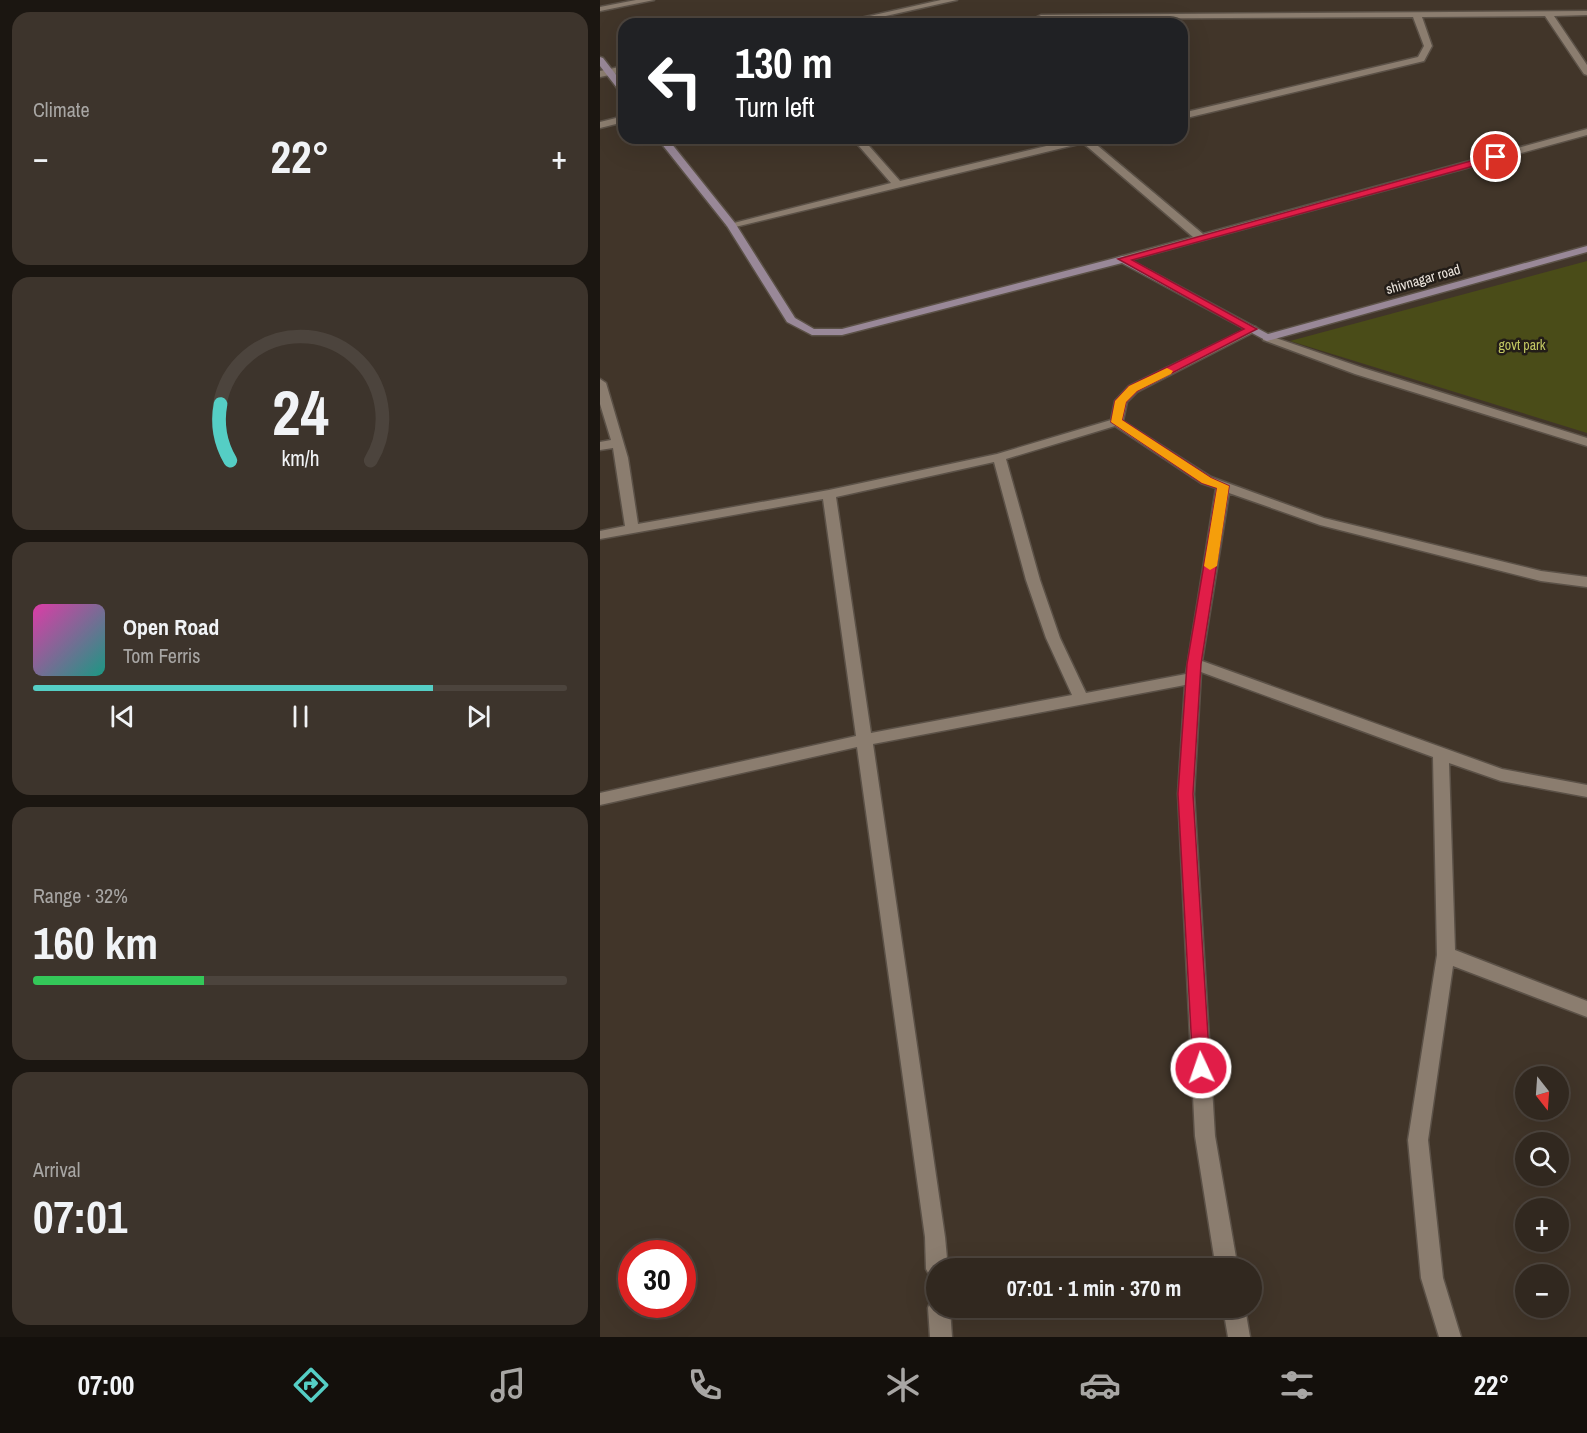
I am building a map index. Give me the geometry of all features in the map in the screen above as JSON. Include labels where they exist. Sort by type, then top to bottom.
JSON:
[{"type":"street","points":[[600,9],[650,0]]},
{"type":"street","points":[[867,18],[953,0]]},
{"type":"street","points":[[1041,18],[1587,13]]},
{"type":"street","points":[[1188,115],[1422,59],[1428,46],[1417,15]]},
{"type":"street","points":[[1549,15],[1587,72]]},
{"type":"street","points":[[600,60],[605,73],[618,85]]},
{"type":"street","points":[[600,124],[618,120]]},
{"type":"street","points":[[667,144],[731,225],[792,320],[812,332],[842,332],[1123,259],[1587,132]]},
{"type":"street","points":[[862,144],[898,185]]},
{"type":"street","points":[[731,225],[1068,144]]},
{"type":"street","points":[[1095,144],[1201,238]]},
{"type":"street","name":"shivnagar road","points":[[1267,338],[1587,249]]},
{"type":"street","points":[[1123,259],[1267,338],[1359,371],[1587,442]]},
{"type":"street","points":[[1117,422],[1121,401],[1133,389],[1252,329]]},
{"type":"street","points":[[600,383],[618,443],[632,529]]},
{"type":"street","points":[[600,535],[829,494],[999,457],[1117,422],[1206,480],[1320,520],[1541,576],[1587,582]]},
{"type":"street","points":[[600,446],[618,443]]},
{"type":"street","points":[[999,457],[1046,619],[1081,699]]},
{"type":"street","points":[[1223,486],[1194,671],[1186,794],[1204,1125],[1225,1258]]},
{"type":"street","points":[[829,494],[936,1258]]},
{"type":"street","points":[[600,799],[863,740],[1081,699],[1194,671],[1501,775],[1587,791]]},
{"type":"street","points":[[1441,754],[1446,955],[1418,1140],[1432,1278],[1449,1337]]},
{"type":"street","points":[[1446,955],[1587,1009]]},
{"type":"street","points":[[940,1318],[941,1337]]},
{"type":"street","points":[[1236,1318],[1239,1337]]},
{"type":"green space","name":"govt park","points":[[1587,261],[1587,433],[1290,341]]},
{"type":"slow traffic","points":[[1167,371],[1133,389],[1121,401],[1117,422],[1206,480],[1223,486],[1210,566]]},
{"type":"route","points":[[1201,1068],[1186,794],[1194,664],[1223,486],[1206,480],[1117,422],[1121,401],[1133,389],[1252,329],[1123,259],[1496,157]]}]
